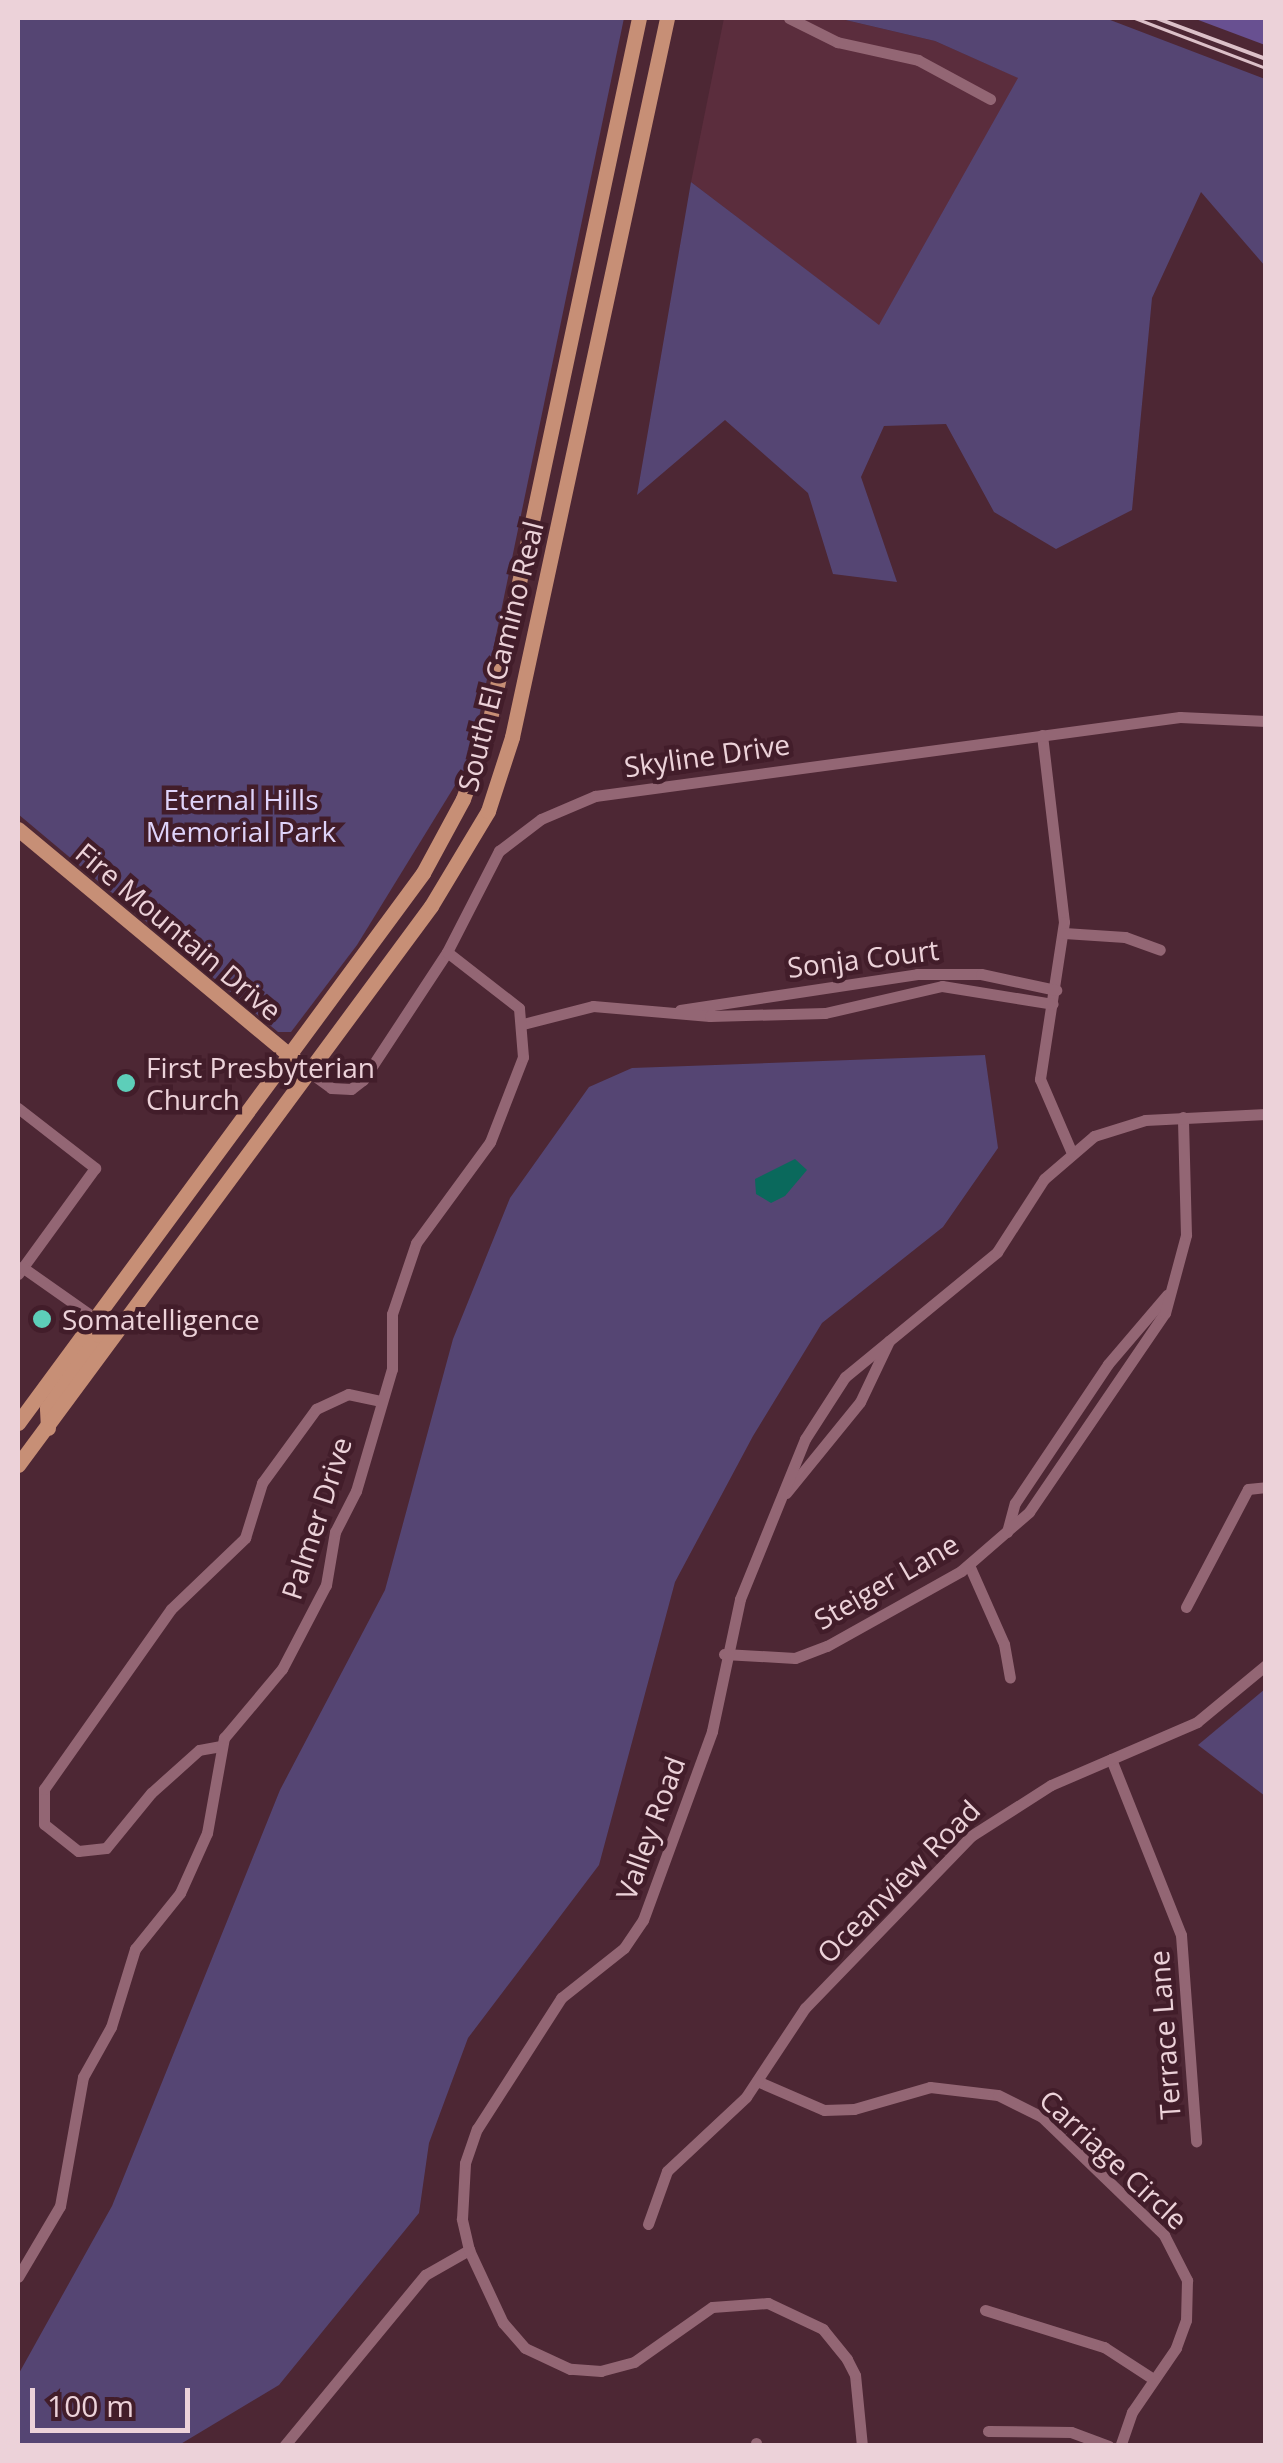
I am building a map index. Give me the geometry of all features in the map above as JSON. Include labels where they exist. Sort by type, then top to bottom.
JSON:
[{"type":"main road","name":"South El Camino Real","points":[[18,1423],[423,873],[476,768],[639,18]]},
{"type":"main road","name":"South El Camino Real","points":[[18,1465],[451,877],[503,771],[667,18]]},
{"type":"main road","name":"Fire Mountain Drive","points":[[18,829],[308,1071]]},
{"type":"main road","points":[[48,1428],[47,1408],[98,1335],[96,1319]]},
{"type":"street","points":[[789,18],[836,42],[918,60],[990,98]]},
{"type":"street","name":"Skyline Drive","points":[[308,1071],[331,1088],[351,1089],[362,1080],[446,952],[478,881],[516,834],[595,796],[1180,717],[1266,721]]},
{"type":"street","points":[[1042,734],[1064,933],[1040,1079],[1071,1151]]},
{"type":"street","points":[[1064,933],[1125,937],[1160,950]]},
{"type":"street","points":[[446,952],[508,994],[523,1024]]},
{"type":"street","name":"Sonja Court","points":[[676,1010],[917,974],[980,974],[1056,990]]},
{"type":"street","name":"Sonja Court","points":[[523,1024],[593,1006],[676,1010],[710,1016],[825,1013],[942,986],[1053,1004]]},
{"type":"street","name":"Palmer Drive","points":[[18,2277],[60,2206],[82,2077],[112,2028],[134,1949],[180,1893],[207,1833],[221,1746],[232,1722],[282,1668],[326,1585],[335,1532],[356,1490],[392,1369],[392,1314],[416,1243],[497,1128],[523,1057],[523,1024]]},
{"type":"street","points":[[18,1108],[94,1168],[20,1270],[96,1319]]},
{"type":"street","name":"Valley Road","points":[[469,2250],[461,2190],[477,2129],[561,1998],[624,1948],[643,1920],[712,1731],[724,1654],[805,1439],[845,1377],[997,1252],[1044,1179],[1071,1151],[1120,1124],[1266,1114]]},
{"type":"street","name":"Steiger Lane","points":[[724,1654],[755,1659],[811,1652],[969,1565],[1029,1512],[1166,1313],[1186,1235],[1183,1117]]},
{"type":"street","name":"Steiger Lane","points":[[1006,1532],[1014,1503],[1108,1364],[1168,1295]]},
{"type":"street","name":"Valley Road","points":[[785,1494],[860,1402],[889,1341]]},
{"type":"street","points":[[221,1746],[199,1750],[175,1771],[106,1848],[78,1852],[44,1824],[44,1789],[171,1609],[244,1538],[262,1483],[316,1409],[348,1394],[381,1401]]},
{"type":"street","points":[[1186,1607],[1248,1489],[1266,1487]]},
{"type":"street","points":[[969,1565],[1004,1644],[1010,1678]]},
{"type":"street","name":"Oceanview Road","points":[[648,2224],[667,2172],[757,2081],[806,2008],[972,1836],[1051,1785],[1197,1722],[1266,1665]]},
{"type":"street","name":"Terrace Lane","points":[[1111,1760],[1181,1935],[1196,2141]]},
{"type":"street","name":"Carriage Circle","points":[[757,2081],[824,2110],[961,2086],[998,2095],[1042,2117],[1174,2248],[1187,2280],[1186,2320],[1176,2348],[1153,2379],[1120,2446]]},
{"type":"street","points":[[292,2443],[426,2274],[469,2250],[502,2323],[539,2358],[570,2370],[601,2371],[634,2362],[712,2307],[768,2303],[798,2312],[823,2329],[855,2375],[862,2446]]},
{"type":"street","points":[[985,2310],[1104,2348],[1153,2379]]},
{"type":"street","points":[[988,2431],[1070,2432],[1109,2446]]},
{"type":"shaded area","points":[[724,18],[837,18],[935,41],[1019,78],[879,326],[691,182]]},
{"type":"shaded area","points":[[1193,18],[1265,18],[1265,45]]},
{"type":"shaded area","points":[[795,1159],[807,1170],[785,1196],[771,1203],[756,1194],[755,1179]]},
{"type":"green space","name":"Eternal Hills Memorial Park","points":[[18,18],[624,18],[470,761],[357,945],[291,1032],[278,1032],[18,814]]},
{"type":"green space","points":[[837,18],[1105,18],[1265,79],[1265,266],[1201,192],[1152,298],[1132,510],[1056,549],[994,512],[946,424],[884,426],[861,477],[897,582],[833,574],[808,493],[725,420],[637,495],[691,182],[879,325],[1018,78],[935,41]]},
{"type":"green space","points":[[985,1055],[998,1148],[943,1227],[822,1323],[753,1436],[675,1582],[599,1865],[468,2038],[429,2143],[419,2213],[279,2385],[179,2445],[18,2445],[18,2375],[112,2206],[280,1790],[385,1590],[453,1339],[510,1198],[589,1087],[632,1068]]},
{"type":"green space","points":[[1265,1689],[1265,1796],[1198,1745]]},
{"type":"tram line","points":[[1135,18],[1266,68]]},
{"type":"railway","points":[[1156,18],[1266,59]]},
{"type":"place","name":"First Presbyterian Church","points":[[126,1083]]},
{"type":"place","name":"Somatelligence","points":[[42,1319]]}]
